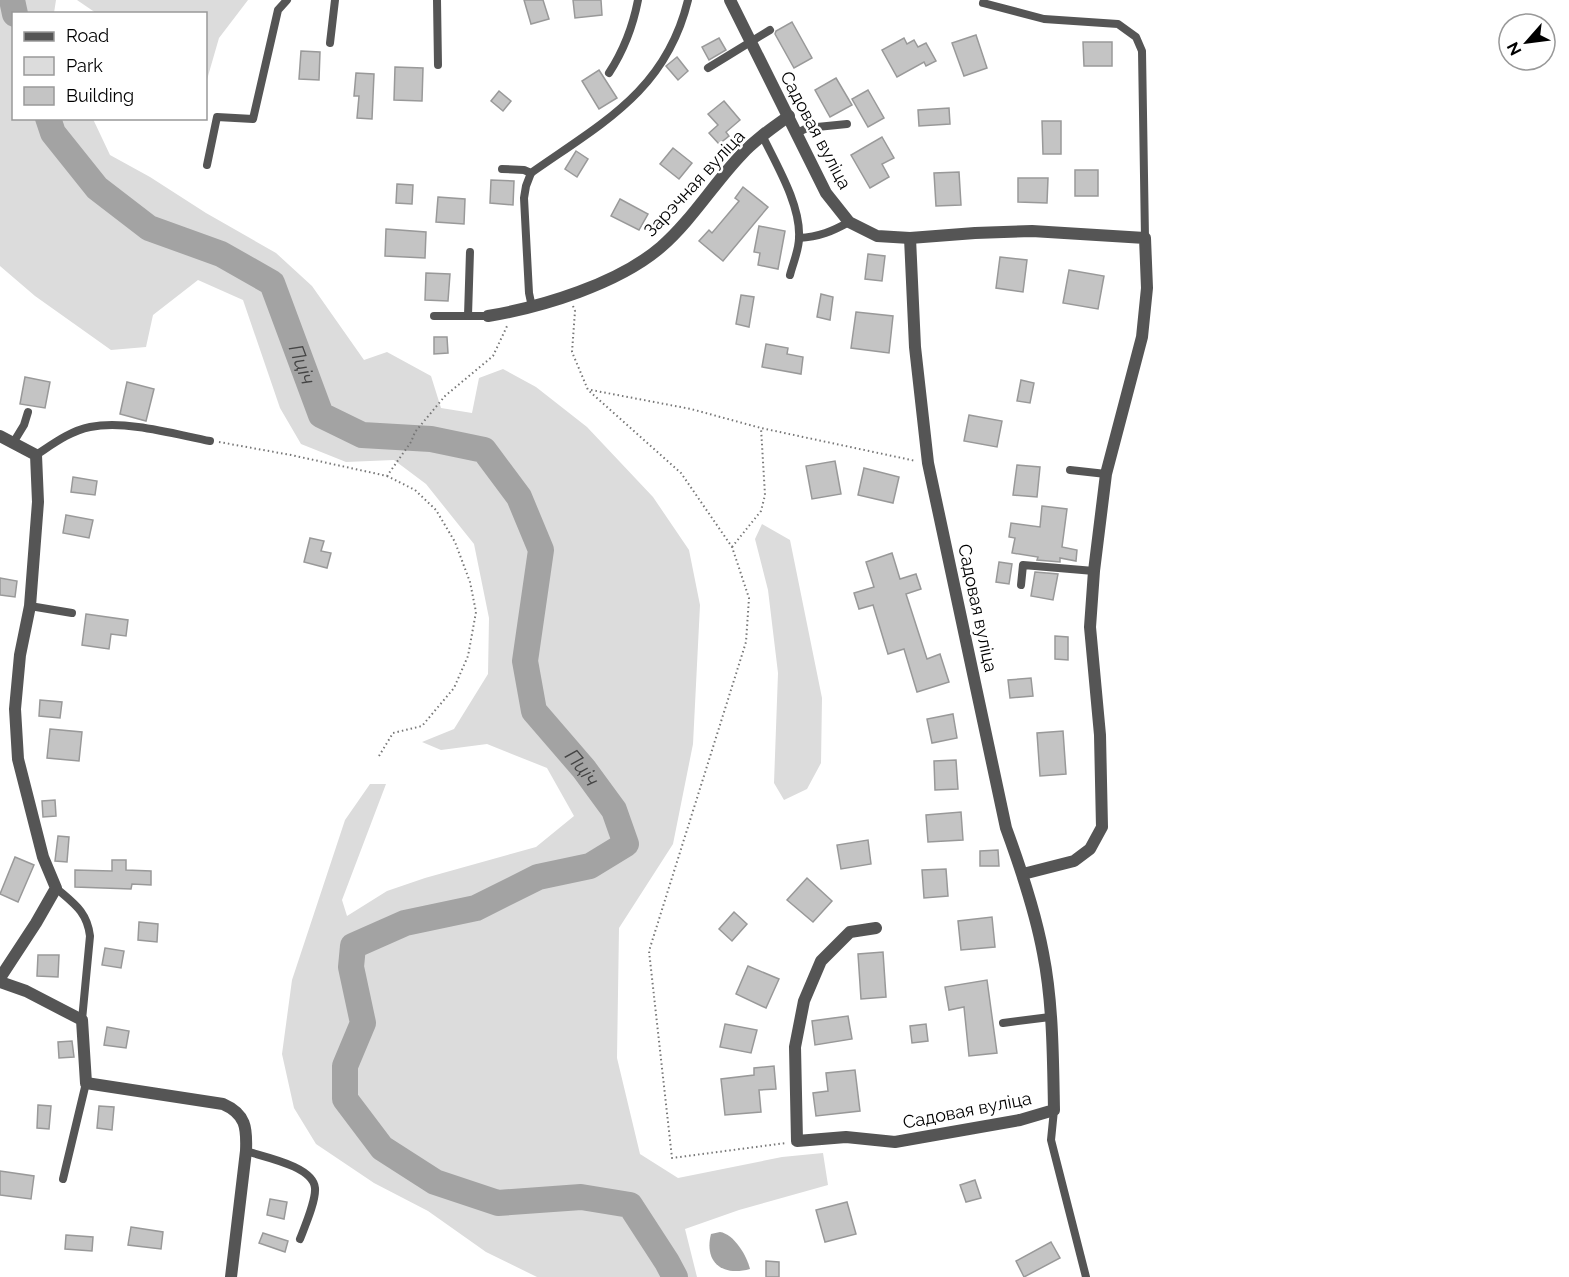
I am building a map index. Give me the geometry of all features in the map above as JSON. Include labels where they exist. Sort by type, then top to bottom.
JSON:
[{"type":"street","name":"Садовая вуліца","points":[[730,0],[826,193],[849,222],[877,236],[910,238],[915,347],[928,463],[1006,828],[1023,874],[1044,953],[1050,1017],[1054,1110],[1020,1120],[896,1142],[846,1137],[797,1141]]},
{"type":"street","name":"Зарэчная вуліца","points":[[488,316],[532,307],[568,295],[645,259],[673,235],[742,154],[762,135],[789,116]]},
{"type":"street","points":[[910,238],[975,232],[1032,231],[1145,238],[1147,288],[1142,337],[1106,474],[1094,571],[1090,627],[1100,735],[1102,827],[1090,849],[1074,861],[1023,874]]},
{"type":"street","points":[[0,436],[36,455],[38,502],[30,606],[20,655],[15,709],[18,759],[43,857],[56,888],[0,980],[82,1020],[86,1083],[223,1104],[236,1110],[243,1119],[246,1151],[231,1277]]},
{"type":"street","points":[[797,1141],[795,1047],[804,1001],[821,961],[850,932],[876,928]]},
{"type":"lane","points":[[207,165],[217,117],[253,119],[278,10],[287,0]]},
{"type":"lane","points":[[330,43],[335,0]]},
{"type":"lane","points":[[437,0],[438,65]]},
{"type":"lane","points":[[609,73],[620,57],[638,0]]},
{"type":"lane","points":[[532,307],[529,293],[524,198],[531,173],[602,125],[649,81],[683,21],[688,0]]},
{"type":"lane","points":[[983,3],[1044,19],[1118,24],[1136,37],[1142,51],[1145,238]]},
{"type":"lane","points":[[708,68],[770,30]]},
{"type":"lane","points":[[797,133],[807,128],[847,124]]},
{"type":"lane","points":[[762,135],[788,190],[796,214],[800,238],[790,275]]},
{"type":"lane","points":[[502,169],[531,173]]},
{"type":"lane","points":[[800,238],[831,232],[849,222]]},
{"type":"lane","points":[[468,316],[470,252]]},
{"type":"lane","points":[[434,316],[488,316]]},
{"type":"lane","points":[[14,443],[28,412]]},
{"type":"lane","points":[[36,455],[68,435],[90,427],[122,425],[210,441]]},
{"type":"lane","points":[[1070,470],[1106,474]]},
{"type":"lane","points":[[1021,585],[1023,565],[1094,571]]},
{"type":"lane","points":[[30,606],[72,613]]},
{"type":"lane","points":[[56,888],[82,911],[89,923],[90,936],[82,1020]]},
{"type":"lane","points":[[1003,1023],[1050,1017]]},
{"type":"lane","points":[[63,1179],[86,1083]]},
{"type":"lane","points":[[1054,1110],[1051,1140],[1086,1277]]},
{"type":"lane","points":[[246,1151],[296,1167],[308,1175],[315,1185],[315,1196],[300,1239]]},
{"type":"path","points":[[568,295],[575,311],[572,352],[588,390],[681,473],[732,547],[749,598],[746,642],[649,951],[672,1158],[797,1141]]},
{"type":"path","points":[[387,476],[411,442],[415,432],[445,396],[493,356],[503,338],[512,312]]},
{"type":"path","points":[[588,390],[691,409],[761,429],[928,463]]},
{"type":"path","points":[[732,547],[760,511],[765,495],[761,429]]},
{"type":"path","points":[[210,441],[291,455],[387,476],[415,490],[436,510],[455,542],[470,582],[476,612],[468,656],[454,688],[422,726],[393,733],[379,756]]},
{"type":"green space","points":[[0,0],[56,0],[54,12],[12,12],[12,120],[93,120],[110,155],[276,253],[312,286],[364,360],[387,352],[431,376],[441,408],[472,413],[479,378],[503,369],[536,387],[587,427],[653,497],[689,550],[700,605],[693,744],[673,844],[619,928],[617,1058],[640,1154],[678,1178],[782,1157],[823,1153],[828,1185],[739,1210],[685,1229],[697,1277],[537,1277],[486,1252],[428,1211],[374,1183],[316,1144],[294,1108],[282,1054],[292,980],[345,820],[370,784],[386,784],[342,900],[347,916],[387,891],[536,847],[574,816],[547,768],[487,744],[441,750],[422,742],[454,729],[488,674],[489,618],[474,544],[426,484],[394,460],[346,462],[301,444],[280,408],[243,300],[198,280],[153,315],[146,347],[111,350],[35,296],[0,266]]},
{"type":"green space","points":[[77,0],[248,0],[219,38],[207,80],[207,12],[95,12]]},
{"type":"green space","points":[[762,524],[790,540],[822,698],[821,763],[807,789],[784,800],[774,783],[778,673],[768,590],[755,539]]},
{"type":"shaded area","points":[[720,1232],[730,1237],[739,1246],[750,1269],[731,1271],[717,1265],[710,1252],[709,1244],[711,1234]]},
{"type":"building","points":[[524,0],[543,0],[549,19],[531,24]]},
{"type":"building","points":[[573,0],[601,0],[602,15],[575,18]]},
{"type":"building","points":[[792,22],[812,58],[794,68],[775,34],[776,31]]},
{"type":"building","points":[[976,35],[987,68],[964,76],[952,43]]},
{"type":"building","points":[[719,38],[726,50],[709,60],[702,47]]},
{"type":"building","points":[[904,38],[907,44],[914,40],[918,47],[926,43],[936,61],[926,66],[924,62],[897,77],[882,50]]},
{"type":"building","points":[[1083,42],[1112,42],[1112,66],[1084,66]]},
{"type":"building","points":[[301,51],[320,52],[319,80],[299,79]]},
{"type":"building","points":[[677,57],[688,71],[678,80],[666,66]]},
{"type":"building","points":[[395,67],[423,68],[422,101],[394,100]]},
{"type":"building","points":[[599,70],[617,98],[599,109],[582,81]]},
{"type":"building","points":[[356,73],[374,74],[372,119],[357,118],[359,96],[354,96]]},
{"type":"building","points":[[836,78],[852,105],[830,117],[815,90]]},
{"type":"building","points":[[868,90],[884,118],[868,127],[852,99]]},
{"type":"building","points":[[499,91],[511,101],[503,111],[491,101]]},
{"type":"building","points":[[724,101],[740,120],[726,132],[729,136],[719,144],[709,133],[718,125],[708,114]]},
{"type":"building","points":[[949,108],[950,124],[919,126],[918,110]]},
{"type":"building","points":[[1042,121],[1061,121],[1061,154],[1043,154]]},
{"type":"building","points":[[882,137],[894,158],[882,164],[889,177],[870,188],[851,155]]},
{"type":"building","points":[[673,148],[692,163],[679,179],[660,164]]},
{"type":"building","points":[[576,151],[588,159],[577,177],[565,169]]},
{"type":"building","points":[[1075,170],[1098,170],[1098,196],[1075,196]]},
{"type":"building","points":[[959,172],[961,205],[936,206],[934,173]]},
{"type":"building","points":[[1018,178],[1048,178],[1047,203],[1018,202]]},
{"type":"building","points":[[491,180],[514,181],[513,205],[490,203]]},
{"type":"building","points":[[397,184],[413,185],[412,204],[396,203]]},
{"type":"building","points":[[743,187],[768,207],[723,261],[699,241],[709,230],[712,233],[739,201],[735,198]]},
{"type":"building","points":[[438,197],[465,199],[464,224],[436,222]]},
{"type":"building","points":[[620,199],[648,214],[639,230],[611,216]]},
{"type":"building","points":[[759,226],[785,231],[778,269],[758,265],[760,253],[754,252]]},
{"type":"building","points":[[386,229],[426,232],[425,258],[385,256]]},
{"type":"building","points":[[868,254],[885,256],[882,281],[865,279]]},
{"type":"building","points":[[1000,257],[1027,260],[1023,292],[996,288]]},
{"type":"building","points":[[1069,270],[1104,276],[1098,309],[1063,303]]},
{"type":"building","points":[[426,273],[450,274],[448,301],[425,300]]},
{"type":"building","points":[[821,294],[833,297],[830,320],[817,317]]},
{"type":"building","points":[[741,295],[754,297],[749,327],[736,324]]},
{"type":"building","points":[[856,312],[893,316],[889,353],[851,348]]},
{"type":"building","points":[[434,337],[447,337],[448,353],[434,354]]},
{"type":"building","points":[[766,344],[788,348],[787,354],[803,357],[801,374],[762,367]]},
{"type":"building","points":[[25,377],[50,382],[45,408],[20,404]]},
{"type":"building","points":[[1021,380],[1034,383],[1030,403],[1017,401]]},
{"type":"building","points":[[127,382],[154,389],[146,421],[120,414]]},
{"type":"building","points":[[969,415],[1002,421],[997,447],[964,441]]},
{"type":"building","points":[[835,461],[841,494],[812,499],[806,466]]},
{"type":"building","points":[[1017,465],[1040,467],[1037,497],[1013,495]]},
{"type":"building","points":[[864,468],[899,477],[893,503],[858,495]]},
{"type":"building","points":[[73,477],[97,481],[95,495],[71,492]]},
{"type":"building","points":[[1042,506],[1067,509],[1062,547],[1077,550],[1076,561],[1060,558],[1060,562],[1037,560],[1038,557],[1012,553],[1015,538],[1009,537],[1011,523],[1040,527]]},
{"type":"building","points":[[66,515],[93,520],[89,538],[63,533]]},
{"type":"building","points":[[310,538],[324,541],[321,551],[331,553],[327,568],[304,562]]},
{"type":"building","points":[[892,553],[900,579],[916,574],[921,589],[906,594],[927,659],[940,654],[949,682],[917,692],[904,649],[888,654],[873,605],[859,609],[854,593],[874,587],[866,562]]},
{"type":"building","points":[[999,562],[1012,564],[1009,584],[996,582]]},
{"type":"building","points":[[1035,572],[1058,574],[1053,600],[1031,596]]},
{"type":"building","points":[[0,578],[17,581],[15,597],[0,595]]},
{"type":"building","points":[[86,614],[128,620],[126,636],[111,634],[109,649],[82,645]]},
{"type":"building","points":[[1055,636],[1068,637],[1068,660],[1055,659]]},
{"type":"building","points":[[1031,678],[1033,696],[1010,698],[1008,680]]},
{"type":"building","points":[[40,700],[62,702],[60,718],[39,716]]},
{"type":"building","points":[[953,714],[957,738],[932,743],[927,719]]},
{"type":"building","points":[[50,729],[82,732],[79,761],[47,758]]},
{"type":"building","points":[[1063,731],[1066,774],[1040,776],[1037,733]]},
{"type":"building","points":[[956,760],[958,789],[935,790],[934,761]]},
{"type":"building","points":[[55,800],[56,816],[43,817],[42,801]]},
{"type":"building","points":[[961,812],[963,840],[928,842],[926,815]]},
{"type":"building","points":[[58,836],[69,837],[67,862],[55,861]]},
{"type":"building","points":[[868,840],[871,864],[841,869],[837,845]]},
{"type":"building","points":[[998,850],[999,866],[980,866],[980,851]]},
{"type":"building","points":[[15,857],[34,865],[18,902],[0,894]]},
{"type":"building","points":[[112,860],[126,860],[126,870],[151,871],[151,885],[132,884],[131,889],[75,887],[75,870],[112,871]]},
{"type":"building","points":[[946,869],[948,896],[924,898],[922,870]]},
{"type":"building","points":[[807,878],[832,901],[813,922],[787,900]]},
{"type":"building","points":[[734,912],[747,924],[732,941],[719,929]]},
{"type":"building","points":[[992,917],[995,947],[961,950],[958,921]]},
{"type":"building","points":[[139,922],[158,924],[157,942],[138,940]]},
{"type":"building","points":[[105,948],[124,951],[121,968],[102,965]]},
{"type":"building","points":[[883,952],[886,997],[861,999],[858,954]]},
{"type":"building","points":[[38,955],[59,955],[58,977],[37,976]]},
{"type":"building","points":[[748,966],[779,979],[766,1008],[736,994]]},
{"type":"building","points":[[987,980],[997,1053],[969,1056],[964,1007],[949,1010],[945,987]]},
{"type":"building","points":[[848,1016],[852,1039],[815,1045],[812,1021]]},
{"type":"building","points":[[725,1024],[757,1030],[751,1053],[720,1047]]},
{"type":"building","points":[[926,1024],[928,1041],[912,1043],[910,1026]]},
{"type":"building","points":[[107,1027],[129,1031],[126,1048],[104,1045]]},
{"type":"building","points":[[72,1041],[74,1057],[59,1058],[58,1042]]},
{"type":"building","points":[[774,1066],[776,1089],[759,1090],[761,1112],[725,1115],[721,1079],[754,1075],[754,1068]]},
{"type":"building","points":[[855,1070],[860,1111],[816,1116],[813,1093],[828,1091],[826,1073]]},
{"type":"building","points":[[38,1105],[51,1106],[49,1129],[37,1128]]},
{"type":"building","points":[[99,1106],[114,1107],[112,1130],[97,1128]]},
{"type":"building","points":[[0,1171],[34,1176],[31,1199],[0,1195]]},
{"type":"building","points":[[975,1180],[981,1198],[966,1202],[960,1185]]},
{"type":"building","points":[[270,1199],[287,1202],[284,1219],[267,1215]]},
{"type":"building","points":[[847,1202],[856,1234],[825,1242],[816,1210]]},
{"type":"building","points":[[131,1227],[163,1232],[161,1249],[128,1245]]},
{"type":"building","points":[[263,1233],[288,1241],[285,1252],[259,1243]]},
{"type":"building","points":[[66,1235],[93,1237],[92,1251],[65,1249]]},
{"type":"building","points":[[1051,1242],[1060,1258],[1024,1277],[1016,1261]]},
{"type":"building","points":[[766,1261],[779,1262],[779,1277],[766,1277]]},
{"type":"waterway","name":"Пціч","points":[[12,0],[15,12]]},
{"type":"waterway","name":"Пціч","points":[[49,120],[53,133],[97,188],[149,228],[221,254],[272,283],[321,415],[362,435],[431,439],[484,450],[519,497],[541,550],[525,661],[534,711],[584,769],[614,810],[626,844],[590,866],[538,877],[476,908],[405,923],[353,946],[351,967],[363,1023],[345,1066],[345,1099],[382,1148],[435,1182],[498,1203],[581,1197],[630,1205],[675,1277]]}]
